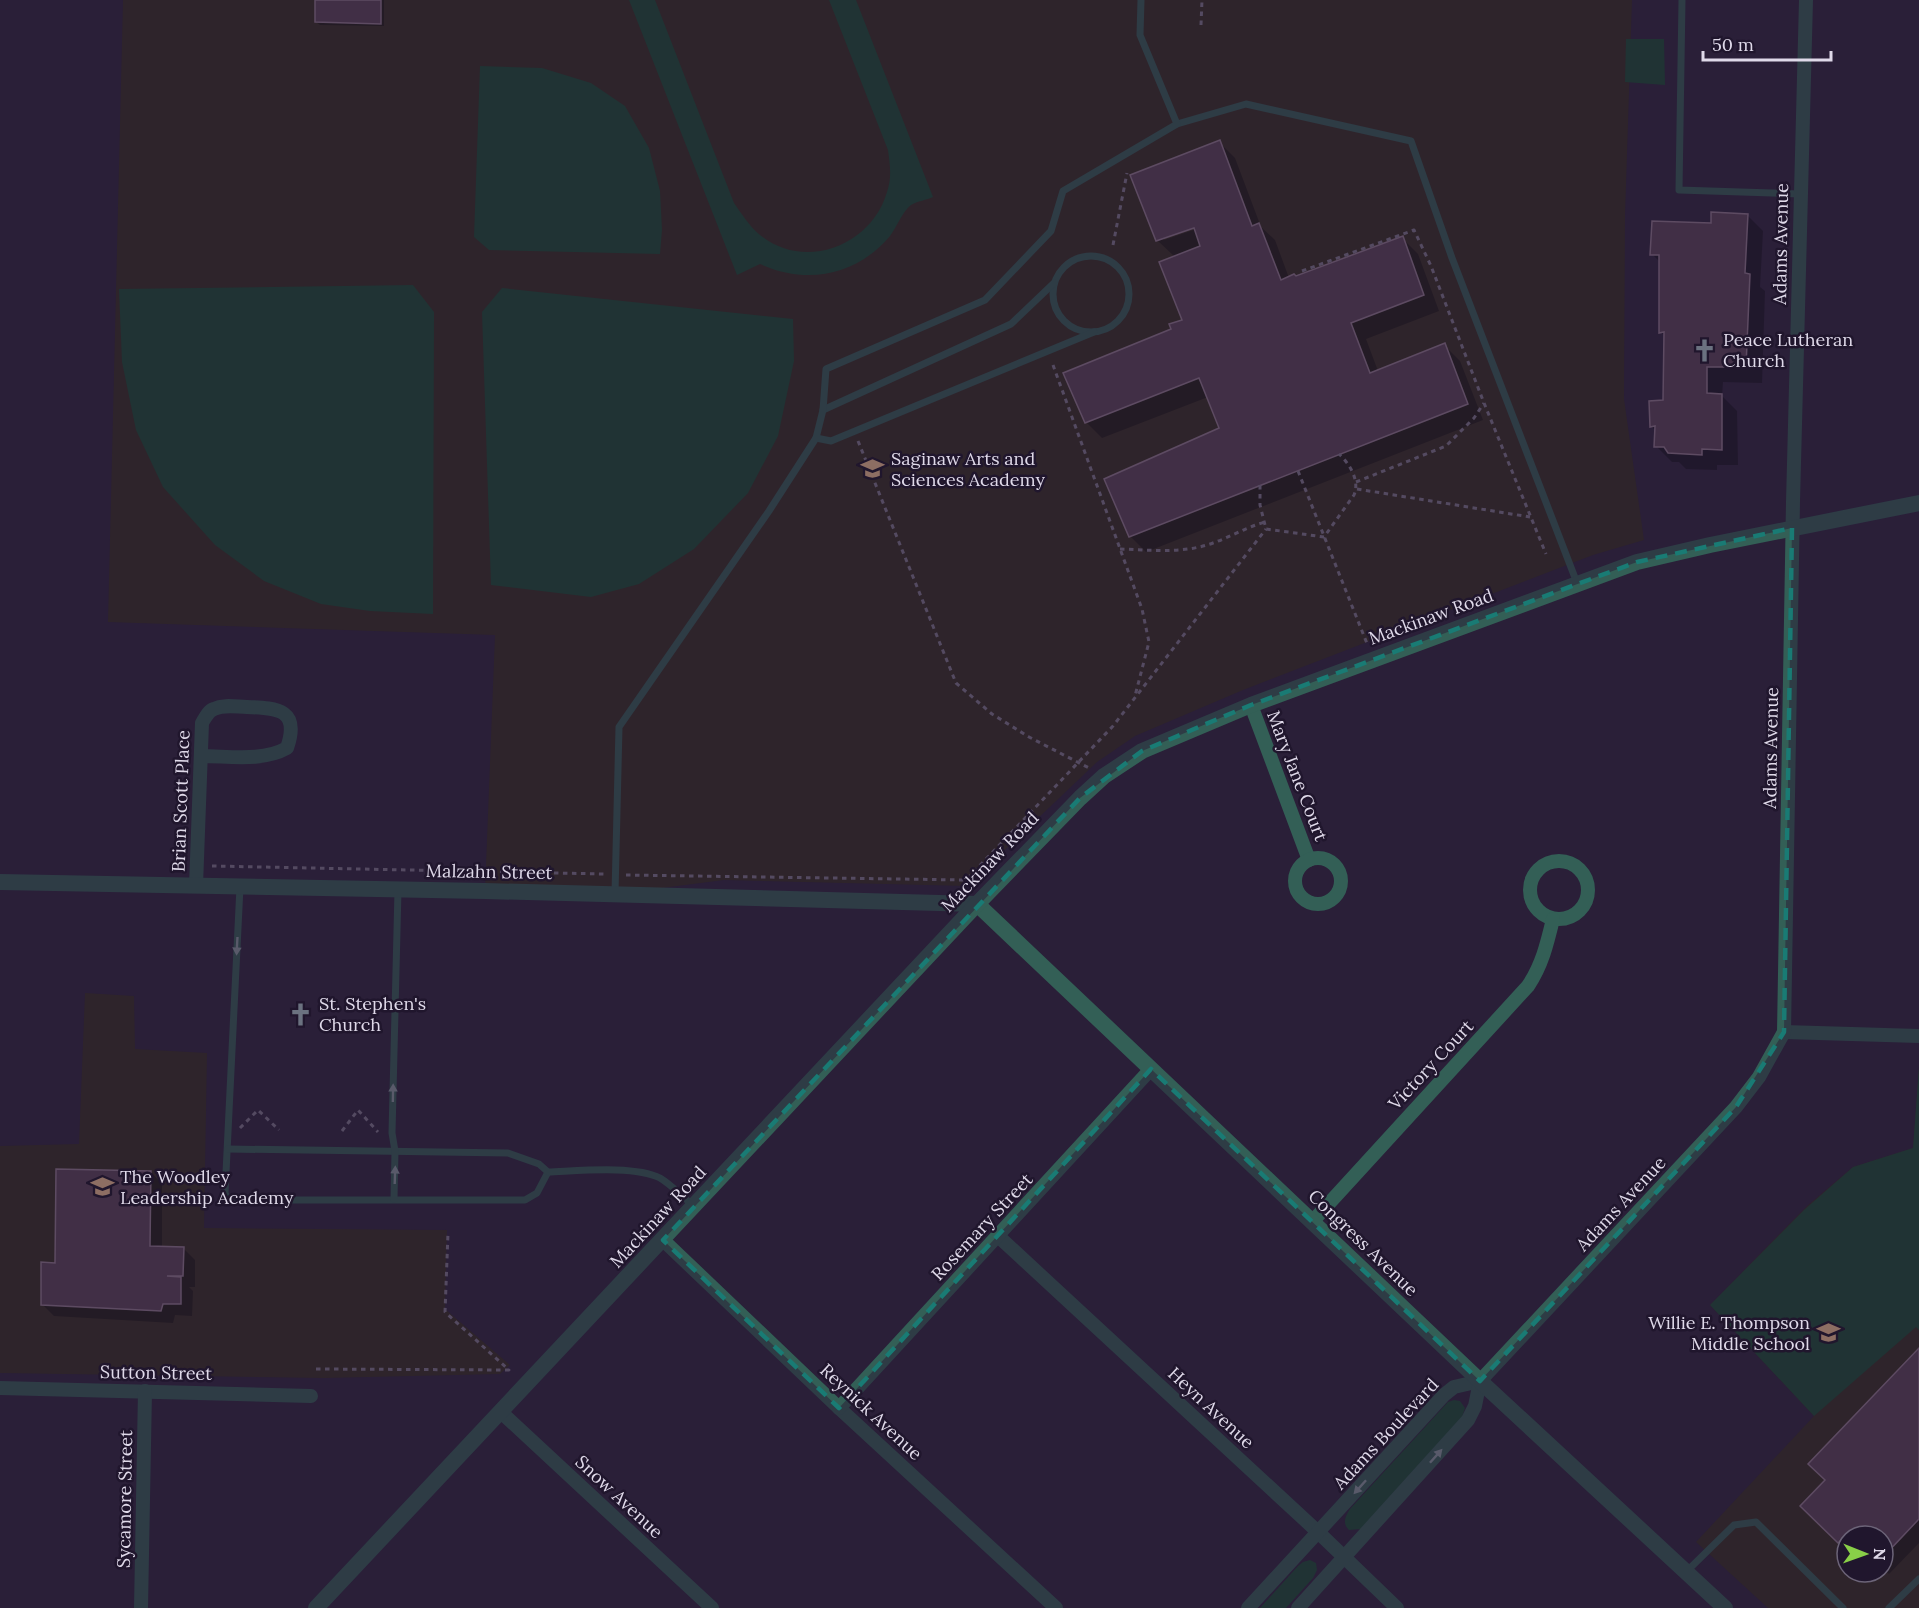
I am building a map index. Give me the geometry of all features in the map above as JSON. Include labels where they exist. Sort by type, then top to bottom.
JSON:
[{"type":"street","name":"Adams Avenue","points":[[1480,1381],[1736,1107],[1759,1077],[1784,1032],[1792,528],[1806,0]]},
{"type":"street","name":"Mackinaw Road","points":[[316,1608],[976,904],[1104,776],[1142,751],[1251,705],[1637,562],[1919,503]]},
{"type":"street","name":"Mary Jane Court","points":[[1251,705],[1310,860]]},
{"type":"street","name":"Brian Scott Place","points":[[196,886],[202,723],[212,709],[222,706],[279,710],[292,724],[292,734],[287,748],[275,755],[201,756]]},
{"type":"street","points":[[1564,861],[1573,864],[1586,877],[1589,886],[1588,896],[1579,912],[1563,920],[1553,920],[1536,909],[1531,900],[1530,890],[1532,880],[1544,864],[1564,861]]},
{"type":"street","name":"Malzahn Street","points":[[0,882],[615,894],[976,904]]},
{"type":"street","name":"Congress Avenue","points":[[976,904],[1480,1381],[1725,1608]]},
{"type":"street","name":"Victory Court","points":[[1312,1222],[1528,986],[1538,972],[1553,920]]},
{"type":"street","points":[[1784,1032],[1919,1036]]},
{"type":"street","name":"Rosemary Street","points":[[839,1408],[1151,1069]]},
{"type":"street","name":"Heyn Avenue","points":[[998,1236],[1397,1608]]},
{"type":"street","name":"Reynick Avenue","points":[[663,1240],[839,1408],[1056,1608]]},
{"type":"street","points":[[1298,1608],[1468,1420],[1475,1406],[1480,1381]]},
{"type":"street","name":"Adams Boulevard","points":[[1248,1608],[1444,1395],[1454,1387],[1480,1381]]},
{"type":"street","name":"Sutton Street","points":[[0,1388],[310,1396]]},
{"type":"street","name":"Sycamore Street","points":[[141,1608],[145,1391]]},
{"type":"street","name":"Snow Avenue","points":[[501,1412],[712,1608]]},
{"type":"lane","points":[[1141,0],[1140,35],[1177,124]]},
{"type":"lane","points":[[1682,0],[1678,190],[1800,194]]},
{"type":"lane","points":[[615,894],[619,727],[816,438],[823,410],[825,369],[985,300],[1051,231],[1063,191],[1177,124],[1246,104],[1411,141],[1456,269],[1577,583]]},
{"type":"lane","points":[[816,438],[831,441],[1106,329],[1124,314],[1129,290],[1126,278],[1118,267],[1101,258],[1082,257],[1065,267],[1054,283],[1011,324],[823,410]]},
{"type":"lane","points":[[1054,283],[1055,308],[1061,318],[1076,329],[1094,332]]},
{"type":"lane","points":[[240,887],[225,1193],[227,1197],[233,1200],[525,1200],[537,1193],[548,1172]]},
{"type":"lane","points":[[394,1199],[395,1151],[392,1132],[398,890]]},
{"type":"lane","points":[[228,1149],[508,1153],[538,1164],[548,1172],[641,1172],[663,1180],[694,1206]]},
{"type":"lane","points":[[1686,1572],[1734,1525],[1756,1522],[1843,1608]]},
{"type":"lane","points":[[1889,1608],[1919,1579]]},
{"type":"path","points":[[1201,25],[1202,0]]},
{"type":"path","points":[[1113,244],[1127,173]]},
{"type":"path","points":[[1302,271],[1414,230],[1431,266],[1484,404],[1546,554]]},
{"type":"path","points":[[1053,364],[1142,609],[1149,642],[1134,698]]},
{"type":"path","points":[[1355,483],[1446,446],[1474,418],[1484,404]]},
{"type":"path","points":[[857,440],[956,683],[992,714],[1029,737],[1104,776]]},
{"type":"path","points":[[1324,537],[1357,489],[1346,461],[1339,454]]},
{"type":"path","points":[[1298,471],[1373,659]]},
{"type":"path","points":[[1260,485],[1260,505],[1266,529]]},
{"type":"path","points":[[1357,489],[1531,517]]},
{"type":"path","points":[[1120,549],[1156,551],[1195,548],[1211,544],[1264,522]]},
{"type":"path","points":[[211,866],[966,880],[1113,726],[1266,529]]},
{"type":"path","points":[[1266,529],[1324,537]]},
{"type":"path","points":[[239,1129],[258,1110],[279,1130]]},
{"type":"path","points":[[342,1131],[357,1110],[378,1132]]},
{"type":"path","points":[[316,1369],[508,1370],[445,1312],[448,1233]]},
{"type":"highlighted area","points":[[1792,528],[1784,1032],[1736,1107],[1480,1381],[1151,1069],[839,1408],[663,1240],[1080,798],[1142,751],[1251,705],[1637,562]]},
{"type":"shaded area","name":"Saginaw Arts and Sciences Academy","points":[[123,0],[1632,0],[1625,215],[1624,399],[1644,540],[1593,555],[1243,690],[1135,736],[1097,762],[967,886],[724,880],[615,894],[485,891],[495,635],[108,622]]},
{"type":"shaded area","name":"The Woodley Leadership Academy","points":[[85,993],[134,996],[135,1049],[207,1053],[204,1228],[447,1230],[445,1309],[510,1365],[500,1374],[324,1378],[0,1373],[0,1146],[79,1144]]},
{"type":"shaded area","name":"Willie E. Thompson Middle School","points":[[1919,1067],[1919,1608],[1768,1608],[1696,1542],[1814,1416],[1710,1305],[1807,1206],[1853,1167],[1913,1148]]},
{"type":"green space","points":[[629,0],[655,0],[734,203],[760,235],[778,246],[797,251],[816,252],[835,247],[852,239],[867,226],[879,211],[889,187],[888,150],[829,0],[856,0],[933,197],[911,205],[890,236],[877,250],[846,268],[813,275],[795,274],[760,264],[737,275]]},
{"type":"green space","points":[[1626,39],[1664,39],[1665,85],[1625,82]]},
{"type":"green space","points":[[480,66],[542,68],[591,83],[625,106],[649,148],[660,191],[662,230],[660,254],[489,250],[474,237]]},
{"type":"green space","points":[[413,285],[434,312],[433,614],[370,611],[321,604],[264,581],[215,545],[163,487],[136,430],[122,362],[119,289]]},
{"type":"green space","points":[[502,288],[793,319],[794,361],[778,436],[748,493],[694,549],[639,584],[591,597],[491,585],[482,312]]},
{"type":"green space","points":[[1919,1067],[1919,1330],[1916,1327],[1814,1416],[1710,1305],[1804,1210],[1853,1167],[1913,1148]]},
{"type":"green space","points":[[1460,1401],[1465,1408],[1462,1417],[1361,1529],[1349,1530],[1345,1520],[1350,1509],[1448,1402]]},
{"type":"green space","points":[[1310,1560],[1316,1563],[1317,1570],[1313,1578],[1286,1608],[1260,1608],[1298,1566]]},
{"type":"building","points":[[315,0],[381,0],[381,24],[315,22]]},
{"type":"building","name":"Saginaw Arts and Sciences Academy","points":[[1220,140],[1252,226],[1259,223],[1281,280],[1403,236],[1424,295],[1351,323],[1370,373],[1445,343],[1468,404],[1129,537],[1104,479],[1219,428],[1199,378],[1085,423],[1063,373],[1171,329],[1169,324],[1182,320],[1159,262],[1200,246],[1194,228],[1156,241],[1130,175]]},
{"type":"building","name":"Peace Lutheran Church","points":[[1711,212],[1748,214],[1745,273],[1750,274],[1746,367],[1707,367],[1707,393],[1722,394],[1722,450],[1702,449],[1702,455],[1668,453],[1664,447],[1654,447],[1655,426],[1650,427],[1649,401],[1663,400],[1664,332],[1659,333],[1659,255],[1650,255],[1652,221],[1711,223]]},
{"type":"building","points":[[56,1169],[151,1171],[150,1246],[184,1247],[183,1276],[167,1276],[181,1277],[181,1304],[163,1304],[161,1311],[41,1305],[41,1262],[55,1263]]},
{"type":"building","points":[[1919,1348],[1919,1519],[1895,1544],[1895,1524],[1835,1524],[1835,1540],[1800,1506],[1825,1480],[1808,1464]]},
{"type":"place","name":"Peace Lutheran Church","points":[[1705,350]]},
{"type":"place","name":"Saginaw Arts and Sciences Academy","points":[[873,469]]},
{"type":"place","name":"St. Stephen's Church","points":[[301,1014]]},
{"type":"place","name":"The Woodley Leadership Academy","points":[[102,1187]]},
{"type":"place","name":"Willie E. Thompson Middle School","points":[[1828,1333]]}]
